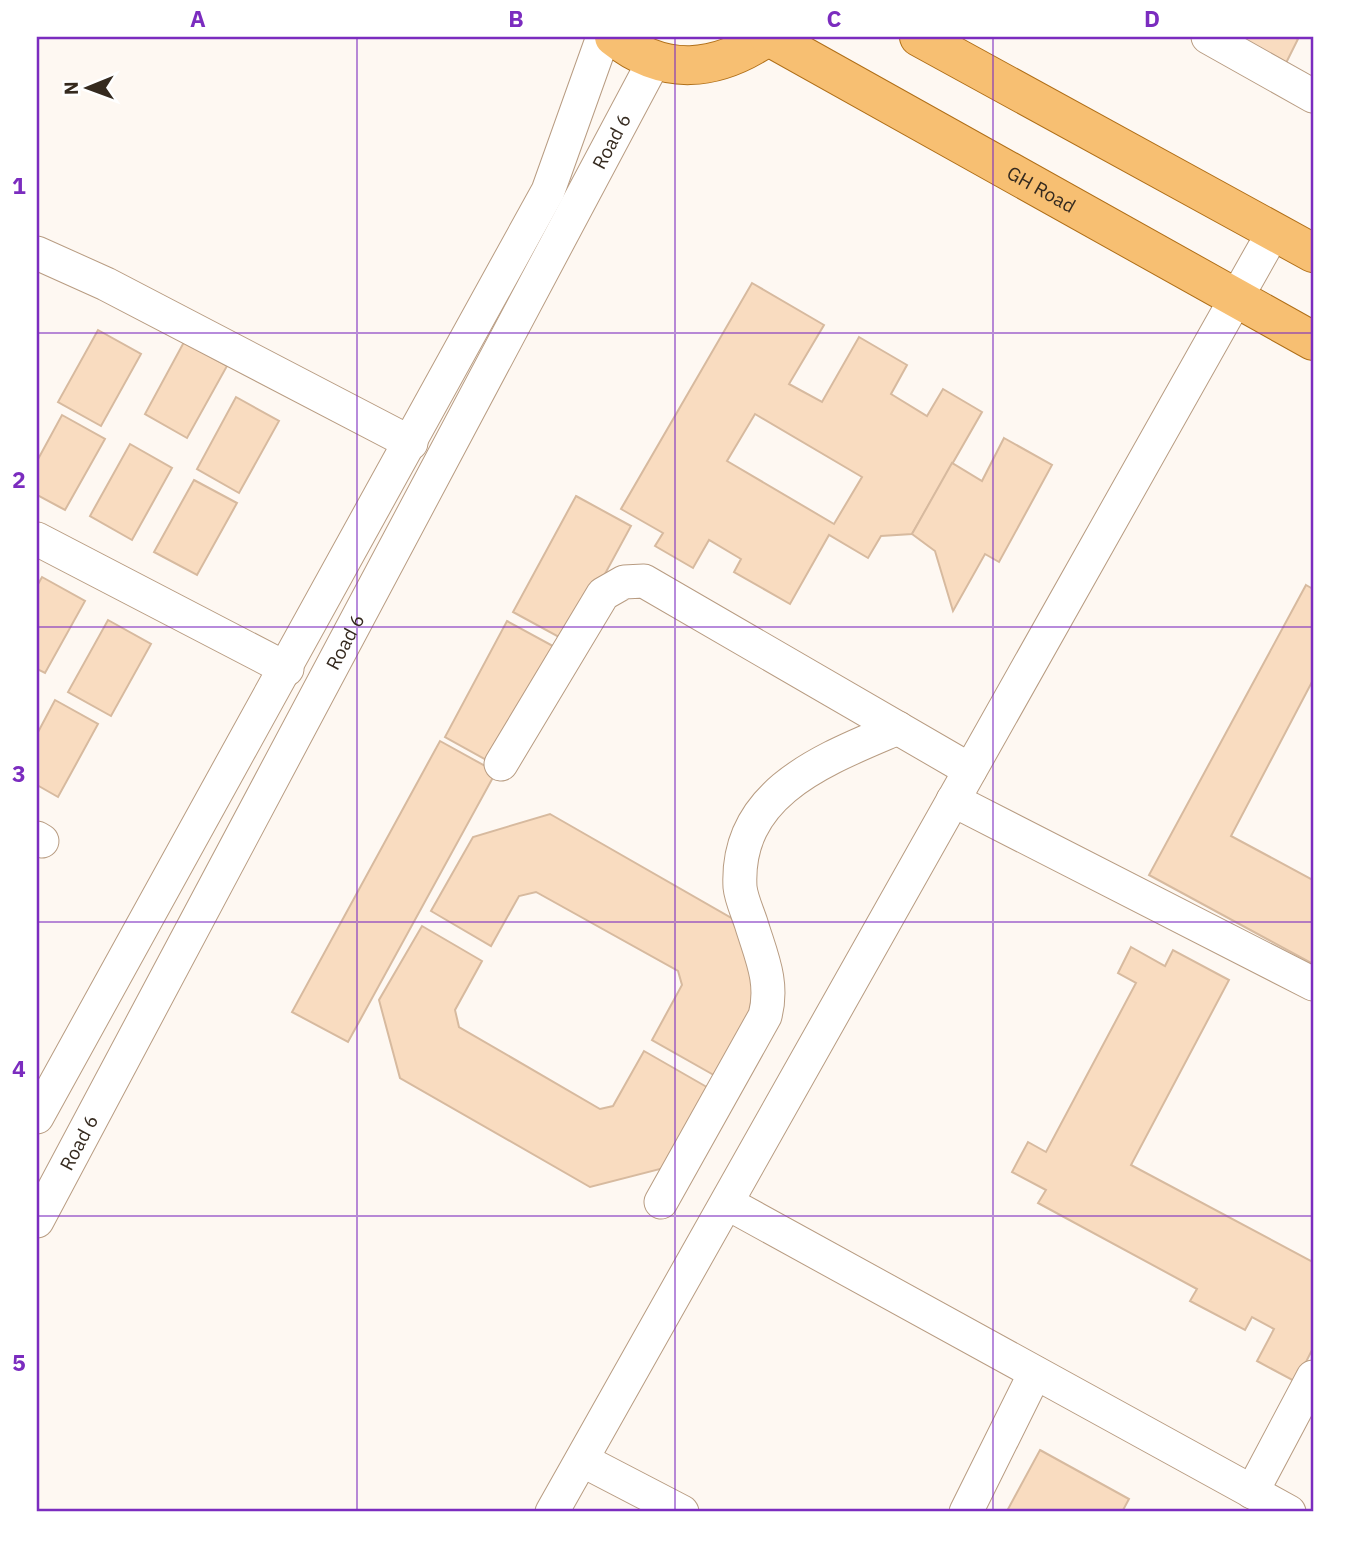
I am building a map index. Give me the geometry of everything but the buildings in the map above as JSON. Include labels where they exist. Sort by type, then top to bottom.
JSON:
[{"type":"main road","points":[[614,37],[628,48],[654,61],[684,66],[714,64],[743,54],[768,37]]},
{"type":"main road","name":"GH Road","points":[[768,37],[1313,341]]},
{"type":"main road","points":[[919,37],[1313,253]]},
{"type":"street","name":"Road 6","points":[[37,1117],[287,669],[548,191],[603,37]]},
{"type":"street","points":[[1216,39],[1313,96]]},
{"type":"street","name":"Road 6","points":[[37,1222],[654,61]]},
{"type":"street","points":[[552,1512],[1274,231]]},
{"type":"street","points":[[37,253],[106,284],[411,443]]},
{"type":"street","points":[[37,539],[287,669]]},
{"type":"street","points":[[501,764],[603,594],[624,582],[644,581],[663,589],[970,770]]},
{"type":"street","points":[[662,1202],[765,1016],[770,996],[768,980],[740,889],[741,858],[749,829],[764,808],[810,767],[898,728]]},
{"type":"street","points":[[953,800],[1313,984]]},
{"type":"street","points":[[727,1203],[1289,1512]]},
{"type":"street","points":[[966,1512],[1035,1373]]},
{"type":"street","points":[[1252,1492],[1313,1377]]},
{"type":"street","points":[[582,1460],[681,1512]]}]
